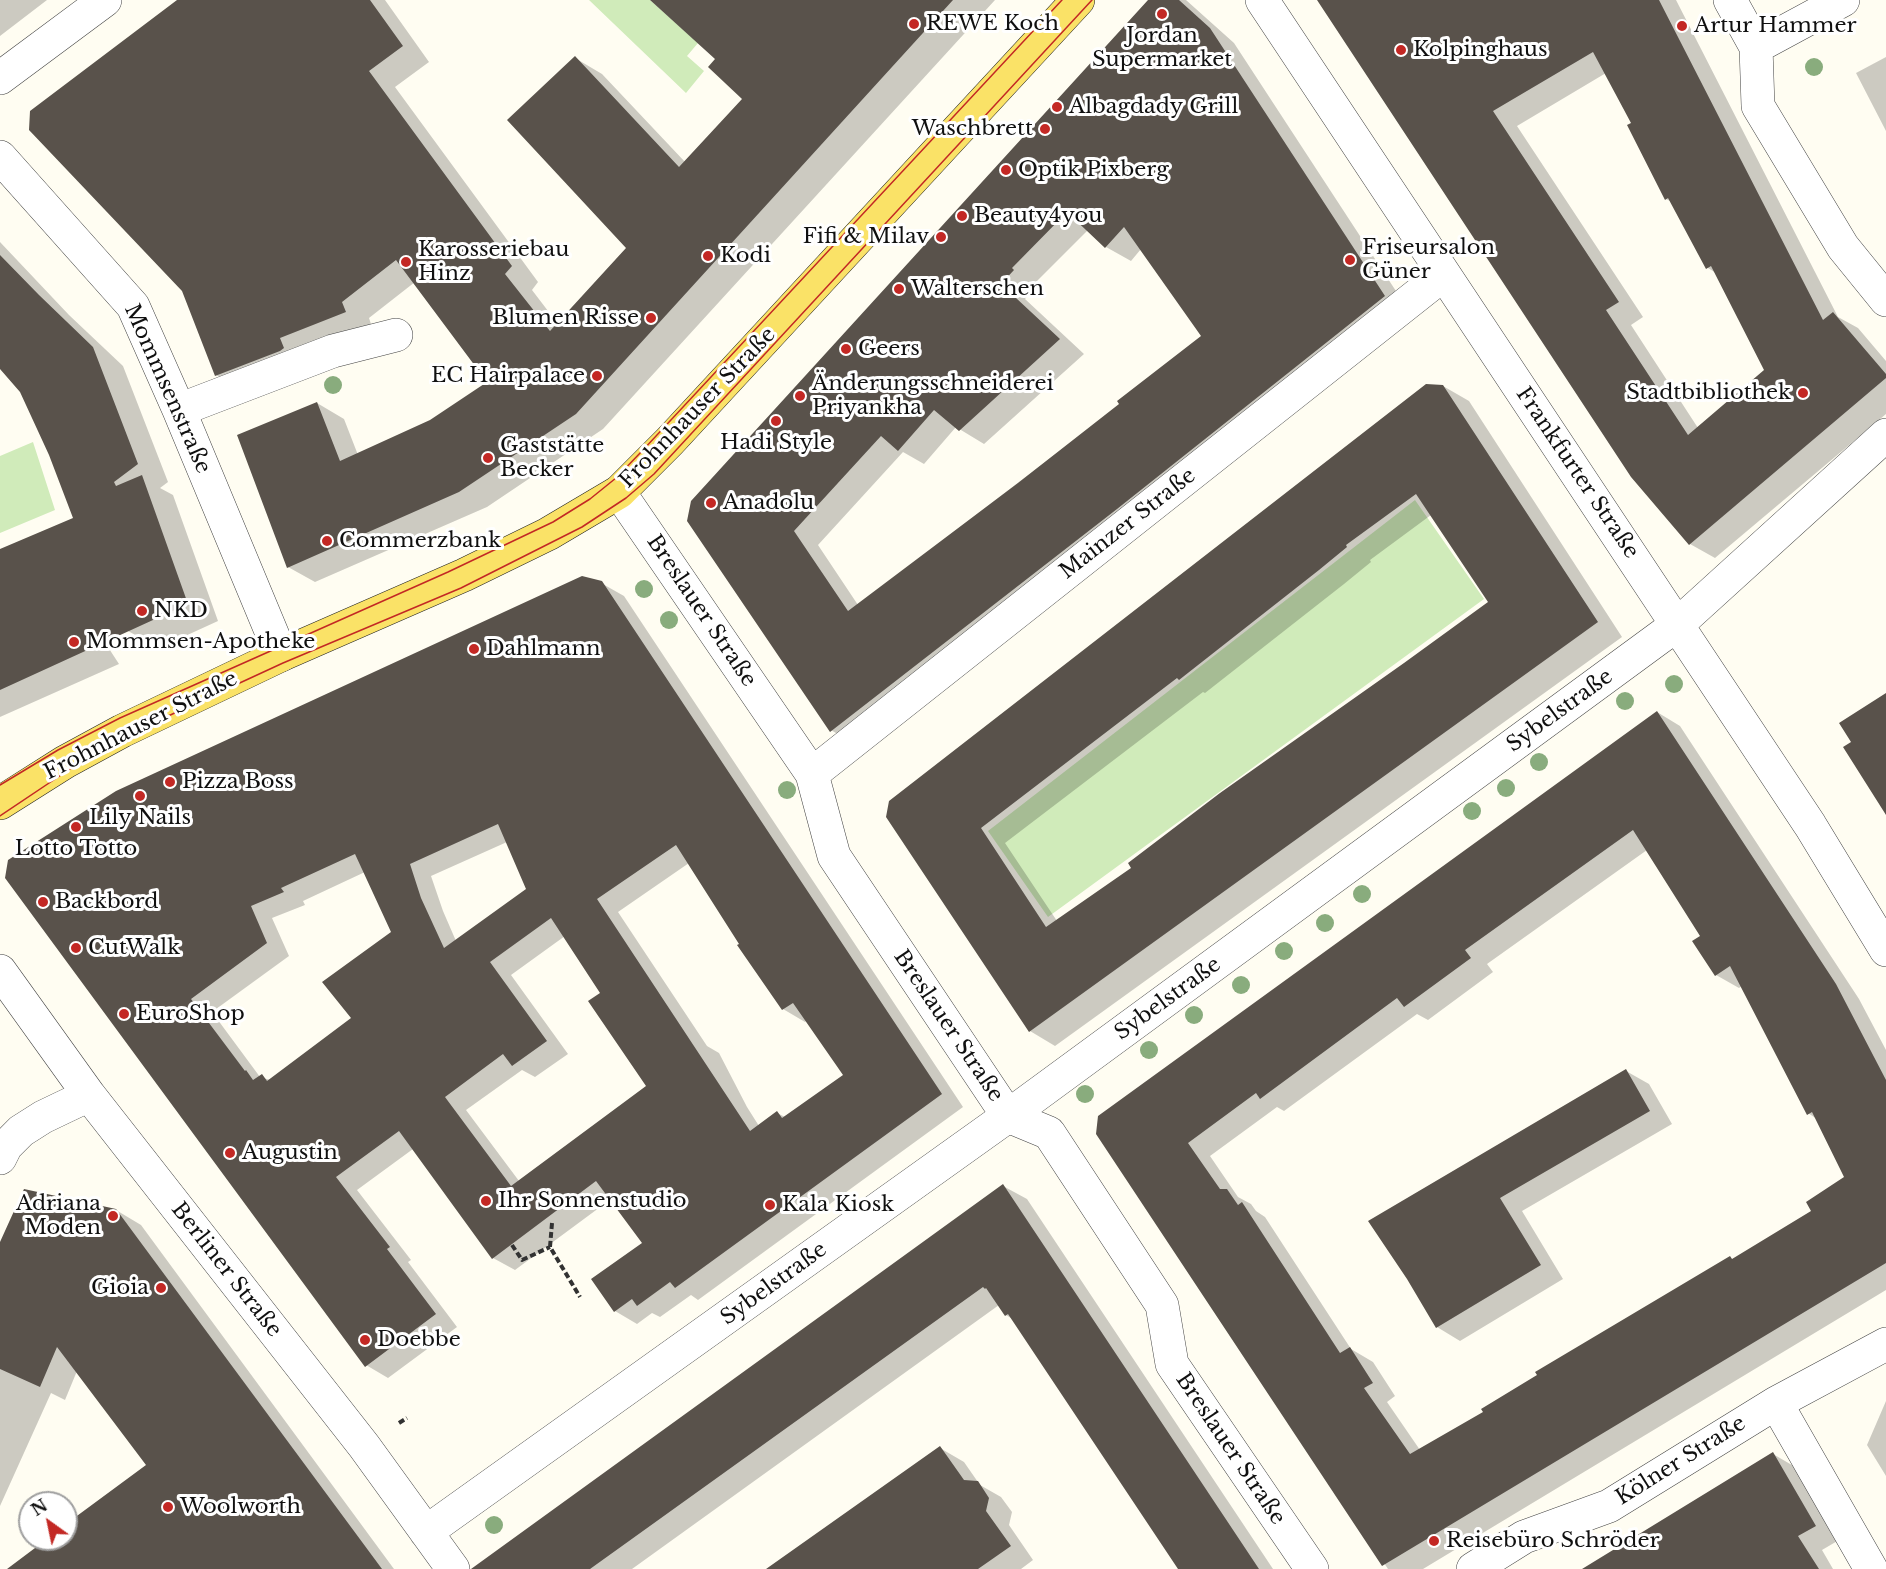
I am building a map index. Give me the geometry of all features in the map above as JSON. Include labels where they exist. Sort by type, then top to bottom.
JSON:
[{"type":"main road","name":"Frohnhauser Straße","points":[[0,802],[65,762],[122,731],[281,656],[464,575],[538,539],[619,492],[670,441],[1078,0]]},
{"type":"street","points":[[0,78],[105,0]]},
{"type":"street","name":"Frankfurter Straße","points":[[1262,0],[1678,624],[1810,825],[1886,950]]},
{"type":"street","points":[[1730,0],[1756,47],[1758,106],[1843,247],[1886,300]]},
{"type":"street","points":[[1756,47],[1843,0]]},
{"type":"street","name":"Mommsenstraße","points":[[0,157],[133,306],[179,410],[281,656]]},
{"type":"street","name":"Mainzer Straße","points":[[812,774],[1444,274]]},
{"type":"street","points":[[179,410],[333,351],[396,335]]},
{"type":"street","name":"Sybelstraße","points":[[426,1532],[1008,1116],[1678,624],[1886,435]]},
{"type":"street","name":"Breslauer Straße","points":[[619,492],[812,774],[834,856],[1008,1116],[1049,1133],[1162,1305],[1172,1364],[1312,1569]]},
{"type":"street","name":"Berliner Straße","points":[[0,970],[89,1095],[364,1446],[453,1569]]},
{"type":"street","points":[[43,1069],[89,1095]]},
{"type":"street","points":[[2,1149],[28,1126],[89,1095]]},
{"type":"street","name":"Kölner Straße","points":[[1473,1569],[1524,1537],[1609,1506],[1776,1403],[1886,1344]]},
{"type":"street","points":[[1776,1403],[1871,1569]]},
{"type":"path","points":[[552,1223],[550,1247],[580,1297]]},
{"type":"path","points":[[512,1245],[522,1260],[550,1247]]},
{"type":"green space","points":[[589,0],[650,0],[698,43],[687,56],[704,71],[686,93]]},
{"type":"green space","points":[[33,442],[55,510],[0,533],[0,456]]},
{"type":"green space","points":[[1415,500],[1484,599],[1048,917],[988,831]]},
{"type":"building","points":[[177,0],[370,0],[403,46],[369,71],[512,266],[505,274],[550,331],[626,248],[507,120],[575,56],[679,167],[742,99],[708,67],[715,59],[650,0],[953,0],[576,414],[459,492],[287,568],[237,435],[317,402],[340,461],[430,420],[487,382],[396,260],[342,302],[346,312],[280,338],[284,348],[280,351],[215,376],[182,291],[29,130],[30,111]]},
{"type":"building","points":[[1148,0],[1179,0],[1210,28],[1385,296],[1117,509],[830,732],[687,521],[691,501]],"holes":[[[1067,212],[1105,248],[1124,227],[1201,336],[1117,401],[1119,404],[1018,483],[848,611],[794,531],[881,436],[898,451],[934,410],[959,431],[1060,339],[1001,284],[1014,270],[1012,268]]]},
{"type":"building","points":[[1317,0],[1659,0],[1823,320],[1833,312],[1886,374],[1886,378],[1689,545],[1631,477]],"holes":[[[1593,52],[1631,123],[1627,125],[1665,200],[1668,198],[1706,269],[1711,266],[1764,370],[1688,435],[1606,310],[1619,302],[1493,111]]]},
{"type":"building","points":[[0,255],[93,347],[138,464],[114,482],[116,486],[142,475],[188,604],[0,690],[0,549],[73,518],[49,455],[20,392],[0,369]]},
{"type":"building","points":[[1426,384],[1443,385],[1598,622],[1029,1032],[886,817],[889,801]],"holes":[[[1416,494],[1488,602],[1220,793],[1128,863],[1131,868],[1046,927],[981,828],[1177,678],[1179,680],[1319,570],[1347,547],[1346,545]]]},
{"type":"building","points":[[582,576],[602,581],[942,1094],[675,1288],[670,1282],[637,1306],[632,1299],[614,1312],[591,1279],[642,1243],[596,1181],[492,1259],[399,1131],[336,1177],[390,1247],[387,1249],[436,1314],[365,1367],[5,878],[8,860],[116,791]],"holes":[[[498,824],[526,889],[444,948],[421,898],[410,864]],[[676,845],[739,944],[737,945],[782,1010],[793,1003],[843,1075],[782,1118],[777,1111],[750,1131],[597,899]],[[355,854],[391,932],[322,982],[351,1018],[267,1081],[262,1074],[253,1080],[191,999],[267,943],[251,906],[284,892],[281,888]],[[551,918],[600,993],[588,1001],[646,1086],[511,1186],[445,1097],[503,1054],[512,1066],[547,1041],[490,962]]]},
{"type":"building","points":[[1886,693],[1886,815],[1843,747],[1851,742],[1839,723]]},
{"type":"building","points":[[1657,711],[1836,984],[1886,1080],[1886,1263],[1382,1566],[1096,1134],[1098,1116]],"holes":[[[1633,830],[1700,936],[1692,941],[1715,976],[1730,966],[1807,1115],[1812,1112],[1844,1177],[1806,1202],[1811,1211],[1732,1259],[1730,1256],[1535,1372],[1537,1375],[1481,1409],[1483,1412],[1410,1454],[1364,1388],[1373,1383],[1350,1347],[1340,1353],[1242,1202],[1238,1205],[1227,1189],[1220,1189],[1188,1143],[1256,1093],[1260,1099],[1397,998],[1404,1007],[1471,958],[1465,950]]]},
{"type":"building","points":[[1626,1069],[1650,1111],[1500,1198],[1541,1265],[1436,1328],[1407,1279],[1368,1221]]},
{"type":"building","points":[[1003,1184],[1259,1569],[1178,1569],[1008,1314],[1005,1316],[983,1287],[590,1569],[471,1569]]},
{"type":"building","points":[[24,1189],[116,1209],[382,1569],[7,1569],[31,1551],[78,1551],[78,1515],[146,1465],[57,1347],[40,1387],[0,1369],[0,1242]]},
{"type":"building","points":[[940,1446],[964,1480],[978,1481],[989,1498],[986,1511],[1011,1546],[978,1569],[766,1569]]},
{"type":"building","points":[[1773,1452],[1816,1526],[1798,1536],[1819,1569],[1582,1569]]},
{"type":"tram line","points":[[0,785],[58,750],[120,718],[448,572],[553,522],[590,499],[616,478],[643,450],[1062,0]]},
{"type":"tram line","points":[[0,816],[70,769],[127,735],[283,663],[461,588],[582,527],[626,498],[654,474],[1092,0]]},
{"type":"place","name":"Jordan Supermarket","points":[[1162,14]]},
{"type":"place","name":"REWE Koch","points":[[914,24]]},
{"type":"place","name":"Artur Hammer","points":[[1682,26]]},
{"type":"place","name":"Kolpinghaus","points":[[1401,50]]},
{"type":"place","name":"Albagdady Grill","points":[[1057,107]]},
{"type":"place","name":"Waschbrett","points":[[1045,129]]},
{"type":"place","name":"Optik Pixberg","points":[[1006,170]]},
{"type":"place","name":"Beauty4you","points":[[962,216]]},
{"type":"place","name":"Fifi & Milav","points":[[941,237]]},
{"type":"place","name":"Kodi","points":[[708,256]]},
{"type":"place","name":"Friseursalon Güner","points":[[1350,260]]},
{"type":"place","name":"Karosseriebau Hinz","points":[[406,262]]},
{"type":"place","name":"Walterschen","points":[[899,289]]},
{"type":"place","name":"Blumen Risse","points":[[651,318]]},
{"type":"place","name":"Geers","points":[[846,349]]},
{"type":"place","name":"EC Hairpalace","points":[[597,376]]},
{"type":"place","name":"Stadtbibliothek","points":[[1803,393]]},
{"type":"place","name":"Änderungsschneiderei Priyankha","points":[[800,396]]},
{"type":"place","name":"Hadi Style","points":[[776,421]]},
{"type":"place","name":"Gaststätte Becker","points":[[488,458]]},
{"type":"place","name":"Anadolu","points":[[711,503]]},
{"type":"place","name":"Commerzbank","points":[[327,541]]},
{"type":"place","name":"NKD","points":[[142,611]]},
{"type":"place","name":"Mommsen-Apotheke","points":[[74,642]]},
{"type":"place","name":"Dahlmann","points":[[474,649]]},
{"type":"place","name":"Pizza Boss","points":[[170,782]]},
{"type":"place","name":"Lily Nails","points":[[140,796]]},
{"type":"place","name":"Lotto Totto","points":[[76,827]]},
{"type":"place","name":"Backbord","points":[[43,902]]},
{"type":"place","name":"CutWalk","points":[[76,948]]},
{"type":"place","name":"EuroShop","points":[[124,1014]]},
{"type":"place","name":"Augustin","points":[[230,1153]]},
{"type":"place","name":"Ihr Sonnenstudio","points":[[486,1201]]},
{"type":"place","name":"Kala Kiosk","points":[[770,1205]]},
{"type":"place","name":"Adriana Moden","points":[[113,1216]]},
{"type":"place","name":"Gioia","points":[[161,1288]]},
{"type":"place","name":"Doebbe","points":[[365,1340]]},
{"type":"place","name":"Woolworth","points":[[168,1507]]},
{"type":"place","name":"Reisebüro Schröder","points":[[1434,1541]]}]
